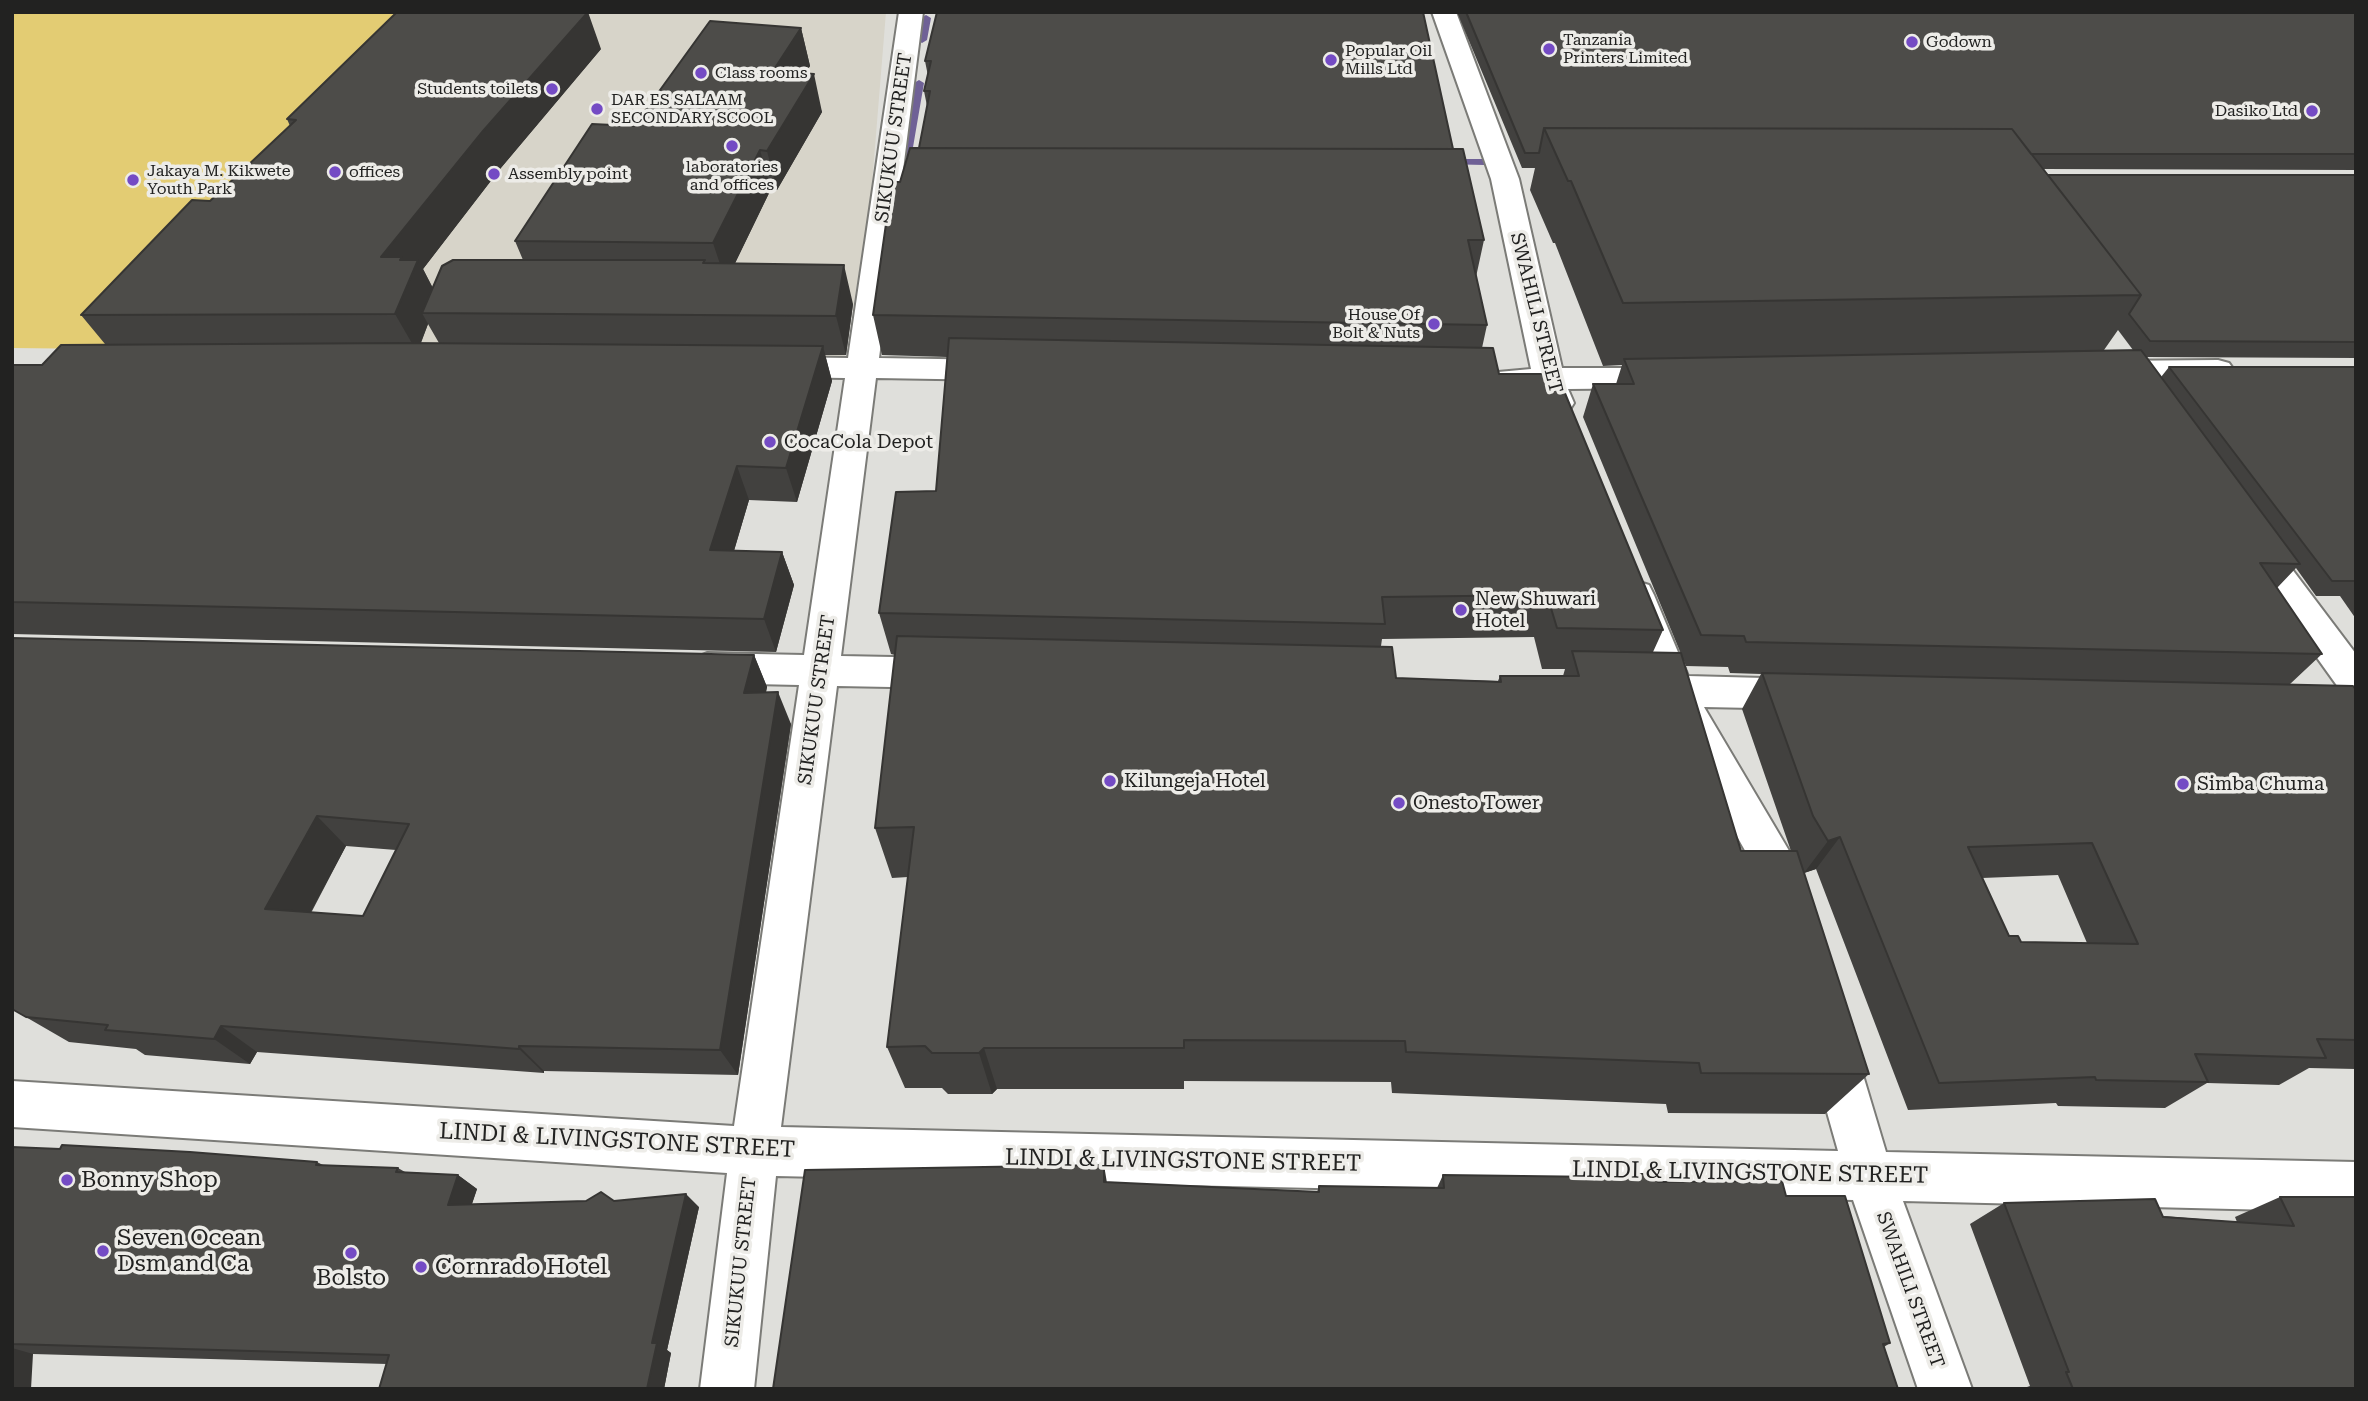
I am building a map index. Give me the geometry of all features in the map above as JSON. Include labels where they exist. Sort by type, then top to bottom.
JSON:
[{"type":"street","name":"SIKUKUU STREET","points":[[727,1389],[754,1151],[911,12]]},
{"type":"street","name":"SWAHILI STREET","points":[[1444,12],[1505,179],[1549,380],[1570,432]]},
{"type":"street","points":[[888,178],[984,178]]},
{"type":"street","points":[[2103,337],[2152,404]]},
{"type":"street","points":[[754,367],[1031,371]]},
{"type":"street","points":[[2073,371],[2248,370]]},
{"type":"street","points":[[1479,379],[1700,377]]},
{"type":"street","points":[[2234,515],[2346,698]]},
{"type":"street","points":[[1622,561],[1675,691],[1786,884],[1797,924]]},
{"type":"street","points":[[667,667],[972,674]]},
{"type":"street","points":[[1606,689],[1842,694]]},
{"type":"street","name":"SWAHILI STREET","points":[[1823,1017],[1868,1176],[1945,1389]]},
{"type":"street","name":"LINDI & LIVINGSTONE STREET","points":[[12,1104],[754,1151],[2356,1186]]},
{"type":"shaded area","name":"Jakaya M. Kikwete Youth Park","points":[[12,12],[404,12],[103,349],[12,348]]},
{"type":"shaded area","points":[[404,12],[886,12],[870,208],[844,361],[103,349]]},
{"type":"building","points":[[397,12],[588,12],[483,131],[381,257],[418,260],[395,314],[81,315],[192,200],[210,201],[296,120],[287,119]]},
{"type":"building","points":[[937,12],[1423,12],[1453,149],[919,148],[930,91],[924,91],[931,61],[925,61]]},
{"type":"building","points":[[1466,12],[2356,12],[2356,154],[2031,154],[2012,129],[1544,128],[1539,153],[1525,153]]},
{"type":"building","points":[[710,21],[801,28],[773,71],[814,74],[767,151],[760,150],[713,243],[515,241],[592,124],[634,126]]},
{"type":"building","points":[[1544,128],[2012,129],[2141,295],[1623,303],[1571,181],[1568,181]]},
{"type":"building","points":[[910,148],[1463,149],[1484,240],[1468,240],[1487,325],[873,315],[892,182],[900,182]]},
{"type":"building","points":[[2048,175],[2356,175],[2356,342],[2150,341],[2129,314],[2141,295]]},
{"type":"building","points":[[453,260],[705,260],[703,263],[844,265],[836,316],[422,313],[442,266]]},
{"type":"building","points":[[949,338],[1493,348],[1499,374],[1557,374],[1663,630],[1557,628],[1547,595],[1382,597],[1385,624],[879,613],[896,492],[936,491]]},
{"type":"building","points":[[406,343],[823,346],[786,468],[737,466],[710,550],[782,552],[764,619],[12,602],[12,365],[42,365],[61,345]]},
{"type":"building","points":[[2141,350],[2300,564],[2260,563],[2322,654],[1746,642],[1744,636],[1701,635],[1593,384],[1634,384],[1624,359]]},
{"type":"building","points":[[2169,367],[2356,367],[2356,581],[2332,581]]},
{"type":"building","points":[[897,636],[1392,647],[1396,678],[1501,682],[1500,676],[1579,676],[1572,651],[1681,653],[1741,851],[1797,851],[1869,1074],[1701,1073],[1699,1063],[1406,1052],[1405,1041],[1184,1040],[1184,1048],[984,1048],[979,1053],[932,1053],[925,1046],[887,1047],[914,827],[875,828]]},
{"type":"building","points":[[12,638],[754,655],[744,693],[778,692],[720,1050],[519,1046],[519,1049],[221,1026],[214,1039],[105,1030],[108,1025],[26,1017],[12,1009]],"holes":[[[317,816],[409,824],[363,916],[265,909]]]},
{"type":"building","points":[[1762,673],[2353,686],[2356,690],[2356,1040],[2317,1039],[2326,1058],[2195,1054],[2208,1082],[2096,1080],[2095,1077],[1939,1083],[1840,837],[1828,841],[1813,816]],"holes":[[[2092,843],[2138,944],[2021,942],[2018,936],[2009,936],[1968,847]]]},
{"type":"building","points":[[62,1145],[190,1152],[317,1162],[316,1165],[398,1168],[396,1172],[458,1175],[448,1205],[586,1201],[601,1192],[614,1201],[686,1194],[652,1343],[657,1343],[647,1389],[379,1389],[389,1355],[12,1344],[12,1147],[60,1149]]},
{"type":"building","points":[[1104,1165],[1104,1182],[1319,1192],[1319,1186],[1444,1188],[1443,1175],[1602,1177],[1602,1174],[1657,1174],[1658,1182],[1782,1181],[1786,1196],[1845,1196],[1890,1343],[1883,1344],[1898,1389],[773,1389],[805,1170]]},
{"type":"building","points":[[2280,1197],[2356,1197],[2356,1389],[2073,1389],[2066,1372],[2069,1372],[2004,1203],[2155,1199],[2163,1217],[2294,1226]]},
{"type":"waterway","points":[[922,40],[926,18]]},
{"type":"waterway","points":[[919,83],[906,154],[927,165]]},
{"type":"waterway","points":[[1446,162],[1484,162]]},
{"type":"place","name":"Godown","points":[[1912,42]]},
{"type":"place","name":"Tanzania Printers Limited","points":[[1549,49]]},
{"type":"place","name":"Popular Oil Mills Ltd","points":[[1331,60]]},
{"type":"place","name":"Class rooms","points":[[701,73]]},
{"type":"place","name":"Students toilets","points":[[552,89]]},
{"type":"place","name":"DAR ES SALAAM SECONDARY SCOOL","points":[[597,109]]},
{"type":"place","name":"Dasiko Ltd","points":[[2312,111]]},
{"type":"place","name":"laboratories and offices","points":[[732,146]]},
{"type":"place","name":"offices","points":[[335,172]]},
{"type":"place","name":"Assembly point","points":[[494,174]]},
{"type":"place","name":"Jakaya M. Kikwete Youth Park","points":[[133,180]]},
{"type":"place","name":"House Of Bolt & Nuts","points":[[1434,324]]},
{"type":"place","name":"CocaCola Depot","points":[[770,442]]},
{"type":"place","name":"New Shuwari Hotel","points":[[1461,610]]},
{"type":"place","name":"Kilungeja Hotel","points":[[1110,781]]},
{"type":"place","name":"Simba Chuma","points":[[2183,784]]},
{"type":"place","name":"Onesto Tower","points":[[1399,803]]},
{"type":"place","name":"Bonny Shop","points":[[67,1180]]},
{"type":"place","name":"Seven Ocean Dsm and Ca","points":[[103,1251]]},
{"type":"place","name":"Bolsto","points":[[351,1253]]},
{"type":"place","name":"Cornrado Hotel","points":[[421,1267]]}]
